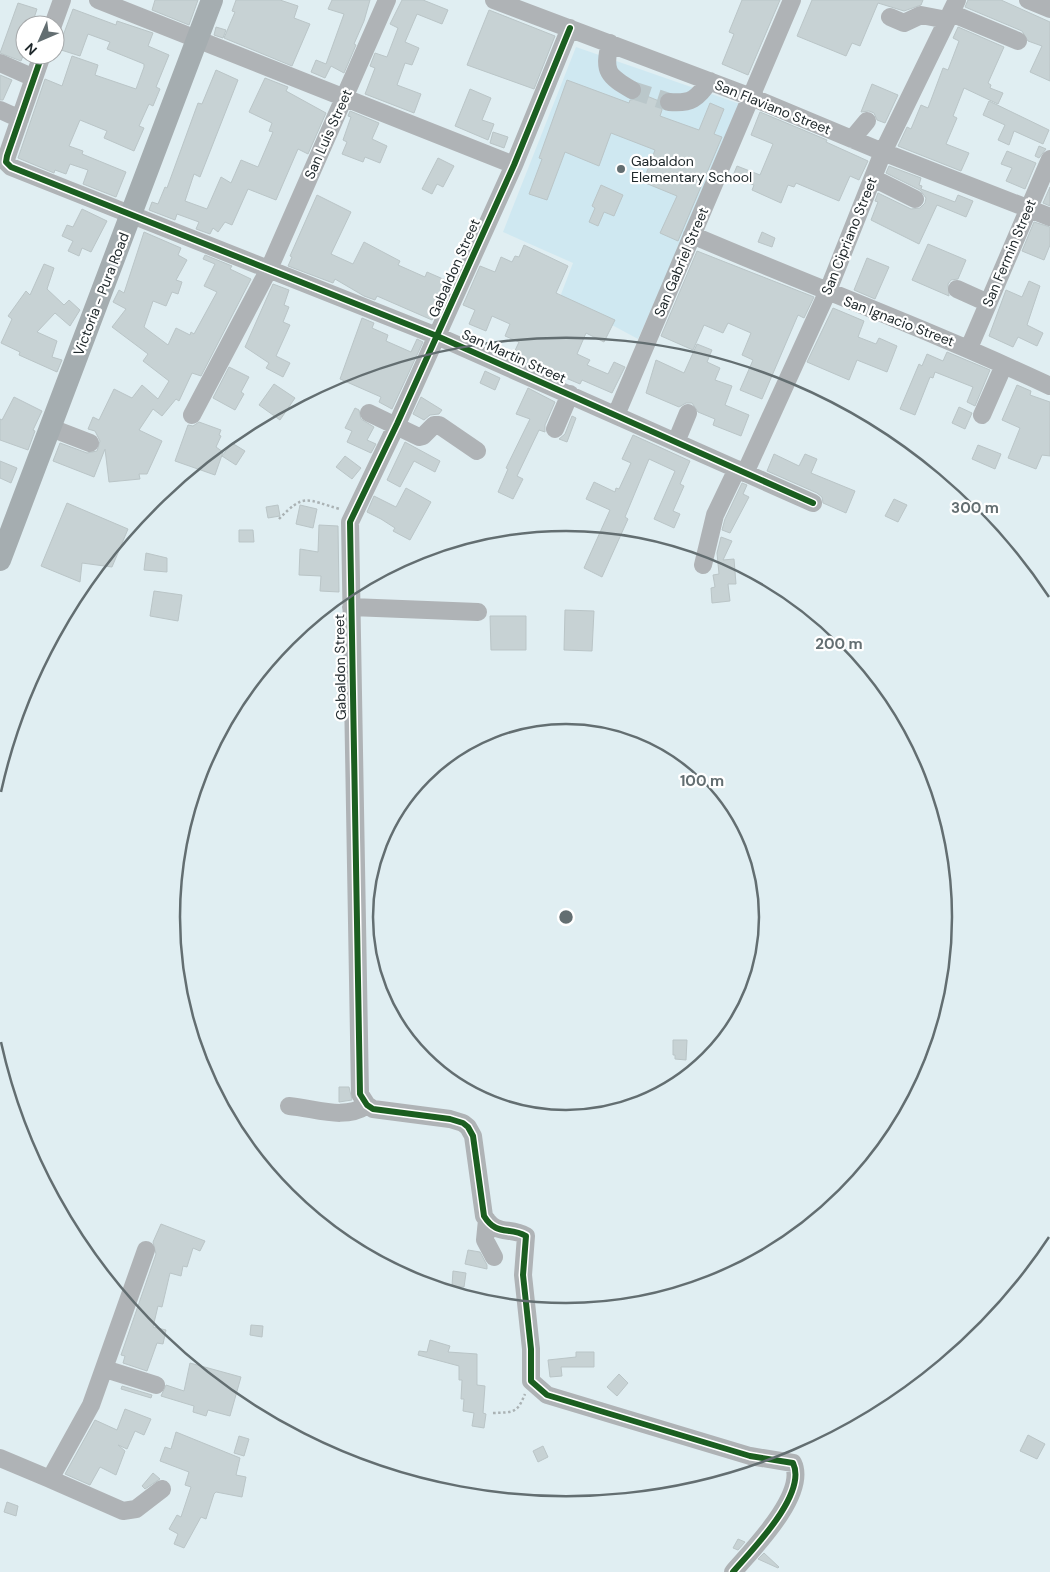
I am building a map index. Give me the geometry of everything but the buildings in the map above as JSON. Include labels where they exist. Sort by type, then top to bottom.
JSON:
[{"type":"main road","name":"Victoria - Pura Road","points":[[0,560],[6,527],[50,428],[212,0]]},
{"type":"street","points":[[57,15],[62,0]]},
{"type":"street","points":[[98,0],[514,165]]},
{"type":"street","name":"San Luis Street","points":[[192,415],[269,269],[388,0]]},
{"type":"street","name":"San Flaviano Street","points":[[494,0],[710,81],[883,152],[1050,216]]},
{"type":"street","name":"San Gabriel Street","points":[[616,415],[792,0]]},
{"type":"street","points":[[1028,0],[1050,9]]},
{"type":"street","points":[[890,17],[904,23],[921,16],[952,11],[1018,41]]},
{"type":"street","name":"San Cipriano Street","points":[[703,565],[715,515],[741,471],[827,293],[883,152],[952,11]]},
{"type":"street","name":"Gabaldon Street","points":[[367,1105],[360,1094],[350,522],[397,424],[514,165],[570,28]]},
{"type":"street","points":[[610,43],[606,62],[608,73],[612,78],[632,90]]},
{"type":"street","points":[[0,63],[34,78]]},
{"type":"street","points":[[0,110],[20,119],[39,65]]},
{"type":"street","points":[[669,102],[685,103],[697,97],[710,81]]},
{"type":"street","name":"San Martin Street","points":[[20,119],[6,162],[10,167],[131,213],[437,336],[813,503]]},
{"type":"street","points":[[852,139],[868,121]]},
{"type":"street","name":"San Fermin Street","points":[[968,348],[1050,159]]},
{"type":"street","points":[[872,178],[915,200]]},
{"type":"street","name":"San Ignacio Street","points":[[692,235],[827,293],[968,348],[1050,386]]},
{"type":"street","points":[[957,289],[988,303]]},
{"type":"street","points":[[982,415],[1004,365]]},
{"type":"street","points":[[554,429],[570,394]]},
{"type":"street","points":[[370,413],[397,424],[419,437],[423,436],[434,425],[439,425],[477,452]]},
{"type":"street","points":[[676,442],[688,413]]},
{"type":"street","points":[[50,428],[90,443]]},
{"type":"street","points":[[351,607],[478,612]]},
{"type":"street","points":[[289,1106],[343,1114],[360,1110],[367,1105],[373,1109],[450,1119],[468,1127],[473,1136],[484,1216],[497,1230],[526,1236],[524,1275],[530,1330],[531,1381],[547,1395],[750,1456],[793,1463],[795,1478],[789,1500],[775,1523],[733,1572]]},
{"type":"street","points":[[487,1220],[484,1232],[485,1240],[494,1256]]},
{"type":"street","points":[[50,1479],[91,1404],[146,1250]]},
{"type":"street","points":[[105,1369],[156,1385]]},
{"type":"street","points":[[0,1458],[123,1511],[136,1509],[162,1489]]},
{"type":"path","points":[[279,519],[295,502],[305,500],[354,513]]},
{"type":"path","points":[[493,1413],[514,1412],[520,1408],[531,1381]]},
{"type":"shaded area","name":"Gabaldon Elementary School","points":[[576,47],[743,105],[638,339],[560,297],[573,263],[503,232]]},
{"type":"tunnel","points":[[632,90],[669,102]]},
{"type":"cycle path","points":[[570,28],[514,165],[397,424],[350,522],[360,1094],[367,1105],[373,1109],[450,1119],[463,1123],[468,1127],[473,1136],[484,1216],[494,1227],[526,1236],[523,1275],[531,1349],[531,1381],[547,1395],[750,1456],[793,1463],[795,1476],[792,1490],[785,1506],[764,1536],[733,1572]]},
{"type":"cycle path","points":[[39,65],[7,156],[6,162],[11,167],[437,336],[813,503]]},
{"type":"place","name":"Gabaldon Elementary School","points":[[621,169]]}]
